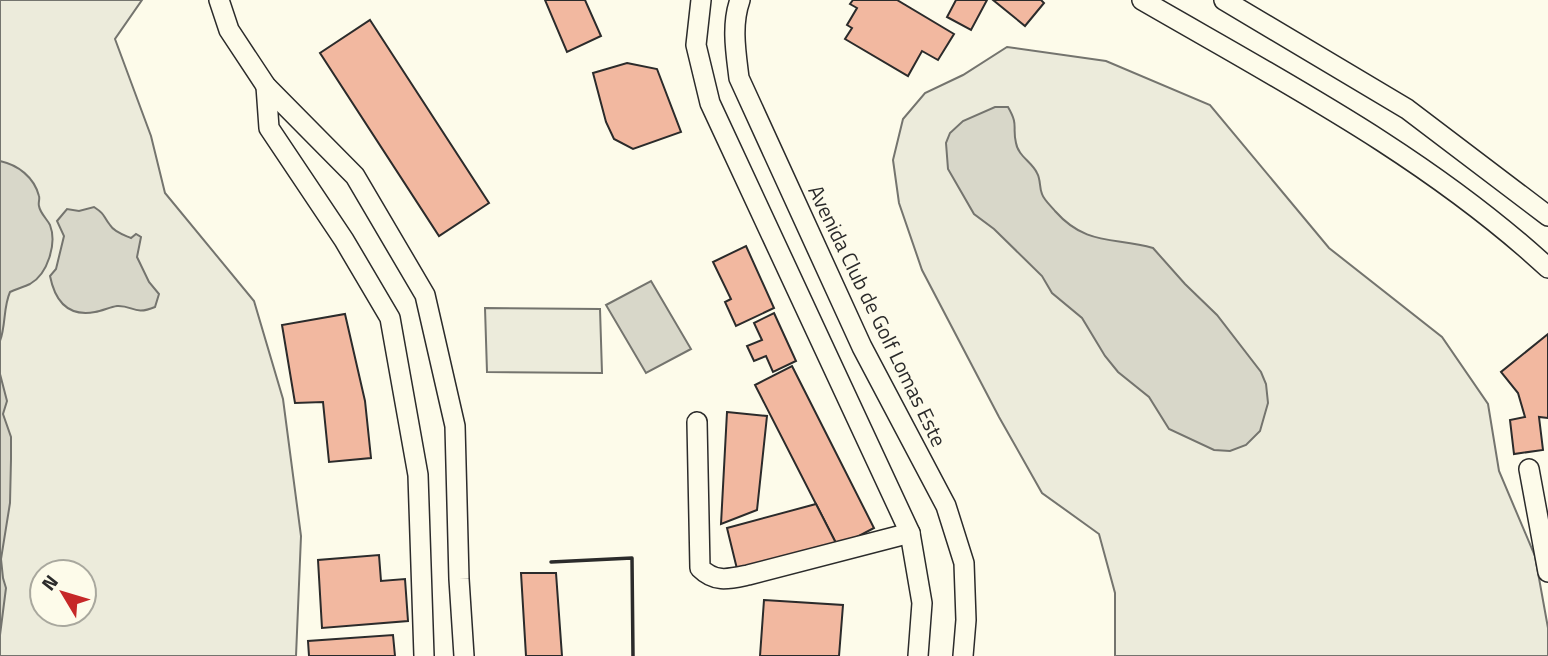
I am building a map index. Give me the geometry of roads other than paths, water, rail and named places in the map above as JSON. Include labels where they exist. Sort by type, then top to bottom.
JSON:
[{"type":"street","points":[[219,0],[229,30],[265,86],[355,176],[425,295],[455,426],[464,656]]},
{"type":"street","points":[[701,0],[696,44],[710,103],[910,533],[922,603],[918,656]]},
{"type":"street","name":"Avenida Club de Golf Lomas Este","points":[[740,0],[734,40],[739,78],[862,347],[946,506],[964,562],[966,620],[963,656]]},
{"type":"street","points":[[1142,0],[1387,143],[1508,231],[1548,268]]},
{"type":"street","points":[[1224,0],[1407,108],[1548,216]]},
{"type":"street","points":[[265,86],[269,128],[344,240],[390,318],[418,475],[424,656]]},
{"type":"street","points":[[697,422],[700,568],[714,579],[748,575],[910,533]]},
{"type":"street","points":[[1529,469],[1548,572]]}]
